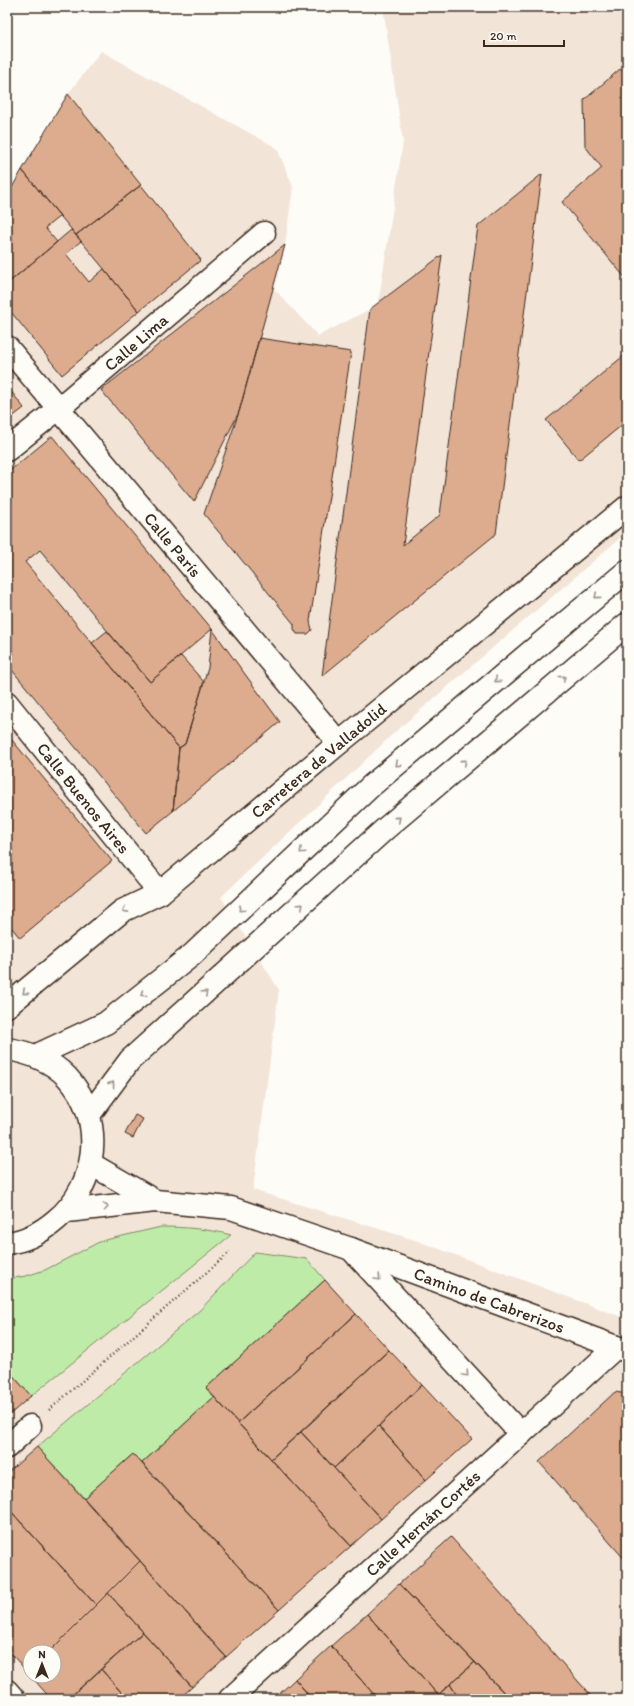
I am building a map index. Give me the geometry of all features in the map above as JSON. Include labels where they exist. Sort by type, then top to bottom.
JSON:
[{"type":"main road","name":"Calle Lima","points":[[7,450],[58,409],[264,233]]},
{"type":"main road","name":"Calle París","points":[[7,347],[339,743]]},
{"type":"main road","name":"Carretera de Valladolid","points":[[7,1006],[122,910],[160,893],[339,743],[627,507]]},
{"type":"main road","points":[[35,1056],[106,1023],[192,955],[371,786],[627,571]]},
{"type":"main road","points":[[89,1115],[130,1060],[385,829],[627,624]]},
{"type":"main road","name":"Calle Buenos Aires","points":[[7,703],[160,893]]},
{"type":"main road","points":[[7,1049],[35,1056],[52,1065],[66,1075],[77,1088],[89,1115],[93,1139],[91,1164],[82,1189],[67,1212],[44,1230],[18,1242],[7,1243]]},
{"type":"main road","name":"Camino de Cabrerizos","points":[[91,1164],[155,1201]]},
{"type":"main road","name":"Camino de Cabrerizos","points":[[67,1212],[155,1201],[231,1208],[622,1349]]},
{"type":"main road","name":"Camino de Cabrerizos","points":[[351,1250],[521,1434]]},
{"type":"main road","name":"Calle Hernán Cortés","points":[[230,1699],[521,1434],[622,1349]]},
{"type":"main road","points":[[7,1447],[30,1426]]},
{"type":"main road","points":[[7,1692],[14,1699]]},
{"type":"path","points":[[30,1426],[230,1252]]},
{"type":"shaded area","points":[[383,7],[627,7],[627,532],[395,732],[221,897],[279,990],[253,1190],[418,1241],[627,1319],[627,1699],[7,1699],[7,196],[68,94],[101,51],[277,148],[293,187],[285,245],[274,289],[318,336],[378,305],[403,142]]},
{"type":"green space","points":[[161,1227],[179,1227],[214,1231],[231,1235],[31,1396],[7,1369],[7,1279],[26,1276],[45,1270],[101,1241]]},
{"type":"green space","points":[[255,1252],[307,1259],[325,1280],[206,1388],[214,1397],[142,1463],[133,1454],[84,1498],[37,1447],[200,1310]]},
{"type":"building","points":[[620,69],[627,76],[627,280],[562,202],[602,168],[585,146],[584,100]]},
{"type":"building","points":[[68,94],[141,185],[76,235],[22,170]]},
{"type":"building","points":[[22,170],[60,216],[45,228],[57,242],[7,284],[7,196]]},
{"type":"building","points":[[542,174],[496,534],[322,676],[370,309],[442,255],[403,545],[440,515],[478,226]]},
{"type":"building","points":[[141,185],[201,260],[139,311],[76,235]]},
{"type":"building","points":[[71,230],[81,241],[66,254],[89,282],[104,269],[139,311],[62,375],[7,307],[7,284]]},
{"type":"building","points":[[285,245],[239,412],[194,502],[101,390]]},
{"type":"building","points":[[259,338],[351,352],[310,621],[312,630],[308,634],[297,634],[294,629],[294,624],[204,514],[239,412]]},
{"type":"building","points":[[627,353],[627,421],[579,460],[546,420]]},
{"type":"building","points":[[7,386],[24,408],[7,421]]},
{"type":"building","points":[[52,436],[212,629],[150,682],[40,550],[25,562],[179,748],[173,811],[146,833],[7,664],[7,473]]},
{"type":"building","points":[[212,629],[280,722],[173,811],[179,748],[185,744],[208,668]]},
{"type":"building","points":[[107,631],[150,682],[181,656],[204,682],[185,744],[179,748],[92,643]]},
{"type":"building","points":[[12,740],[112,861],[20,938],[7,922],[7,745]]},
{"type":"building","points":[[135,1115],[143,1119],[133,1138],[125,1134]]},
{"type":"building","points":[[325,1280],[356,1314],[238,1423],[206,1388]]},
{"type":"building","points":[[356,1314],[389,1350],[271,1459],[238,1423]]},
{"type":"building","points":[[389,1350],[422,1385],[334,1468],[301,1432]]},
{"type":"building","points":[[7,1369],[31,1396],[7,1417]]},
{"type":"building","points":[[422,1385],[472,1439],[426,1480],[379,1426]]},
{"type":"building","points":[[615,1392],[627,1394],[627,1562],[539,1462]]},
{"type":"building","points":[[214,1397],[351,1546],[279,1610],[142,1463]]},
{"type":"building","points":[[379,1426],[426,1480],[381,1519],[334,1468]]},
{"type":"building","points":[[301,1432],[381,1519],[351,1546],[271,1459]]},
{"type":"building","points":[[37,1447],[140,1561],[96,1605],[7,1507],[7,1473]]},
{"type":"building","points":[[133,1454],[279,1610],[226,1657],[84,1498]]},
{"type":"building","points":[[7,1507],[96,1605],[57,1644],[22,1644],[22,1666],[7,1649]]},
{"type":"building","points":[[451,1537],[593,1699],[510,1699],[399,1584]]},
{"type":"building","points":[[140,1561],[226,1657],[192,1687],[108,1593]]},
{"type":"building","points":[[399,1584],[475,1662],[438,1695],[367,1614]]},
{"type":"building","points":[[108,1593],[143,1632],[68,1699],[51,1699],[38,1684],[62,1684],[62,1644],[57,1644]]},
{"type":"building","points":[[367,1614],[438,1695],[434,1699],[378,1699],[331,1646]]},
{"type":"building","points":[[143,1632],[192,1687],[179,1699],[127,1699],[101,1669]]},
{"type":"building","points":[[331,1646],[378,1699],[312,1699],[295,1679]]},
{"type":"building","points":[[475,1662],[510,1699],[459,1699],[450,1684]]},
{"type":"building","points":[[101,1669],[127,1699],[68,1699]]},
{"type":"building","points":[[295,1679],[312,1699],[274,1699]]},
{"type":"building","points":[[450,1684],[459,1699],[434,1699],[438,1695]]}]
